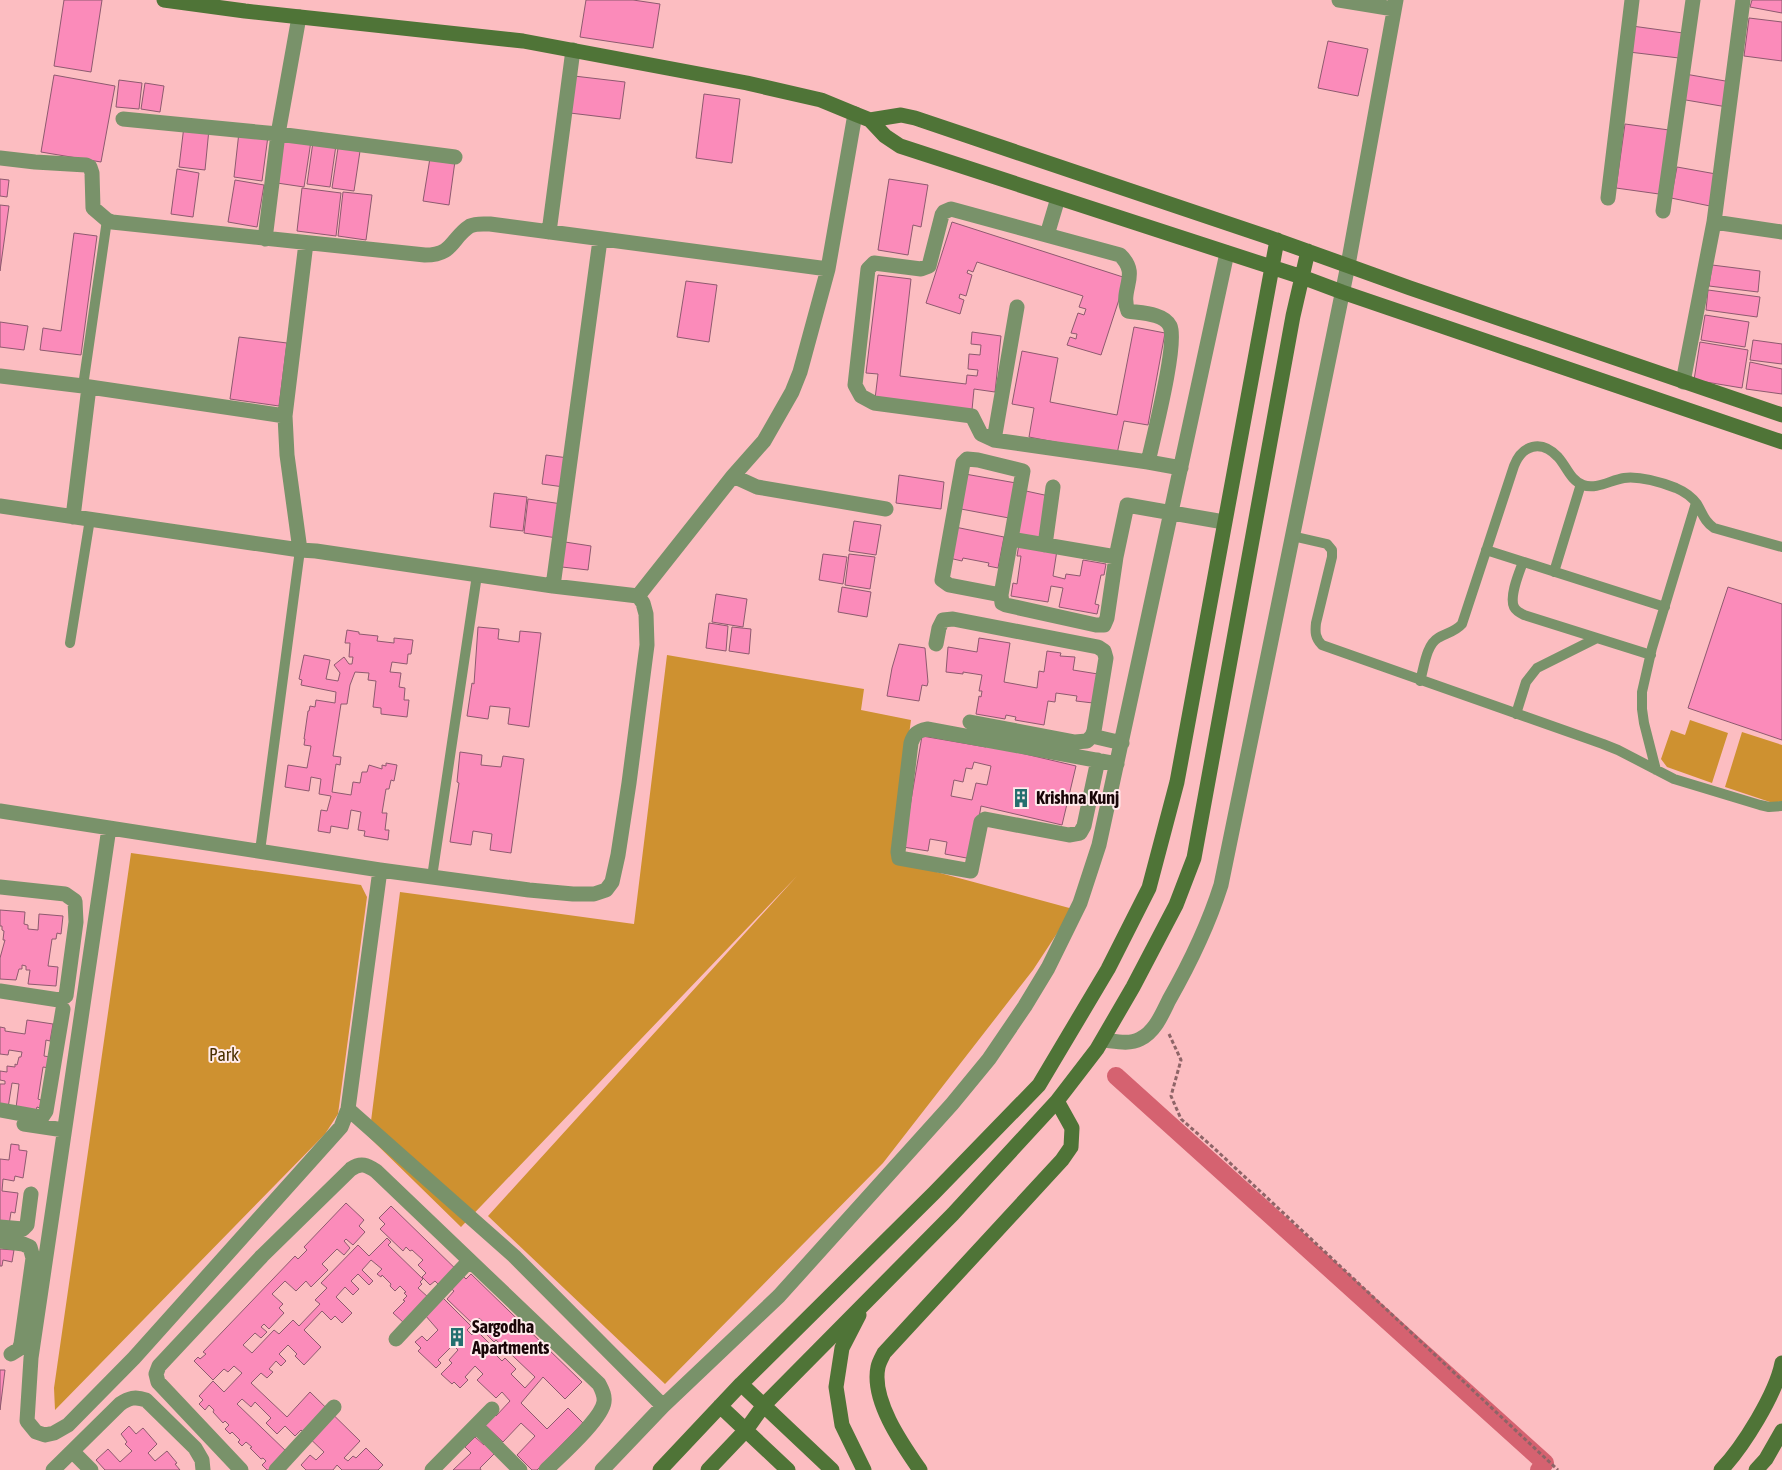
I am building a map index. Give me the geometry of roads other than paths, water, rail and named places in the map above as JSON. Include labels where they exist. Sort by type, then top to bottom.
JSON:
[{"type":"main road","points":[[164,0],[246,6],[299,16],[523,41],[795,93],[821,100],[870,120],[884,136],[900,146],[1302,277],[1782,442]]},
{"type":"main road","points":[[870,120],[901,115],[915,118],[1277,240],[1782,415]]},
{"type":"main road","points":[[660,1470],[741,1384],[934,1193],[1039,1084],[1108,969],[1148,888],[1178,782],[1277,240]]},
{"type":"main road","points":[[708,1470],[746,1430],[764,1405],[953,1214],[1057,1102],[1103,1040],[1176,905],[1194,858],[1293,316],[1308,252]]},
{"type":"main road","points":[[920,1470],[902,1444],[888,1417],[877,1380],[878,1366],[884,1353],[890,1346],[1062,1160],[1071,1146],[1072,1128],[1057,1102]]},
{"type":"main road","points":[[864,1470],[842,1425],[836,1387],[842,1348],[865,1303]]},
{"type":"main road","points":[[1721,1470],[1749,1434],[1780,1372],[1782,1363]]},
{"type":"main road","points":[[741,1384],[832,1470]]},
{"type":"main road","points":[[720,1406],[788,1470]]},
{"type":"main road","points":[[1756,1470],[1766,1459],[1782,1431]]},
{"type":"street","points":[[1103,1040],[1138,1041],[1147,1035],[1155,1025],[1192,959],[1213,911],[1221,885],[1348,265],[1395,5],[1339,0]]},
{"type":"street","points":[[1608,198],[1632,0]]},
{"type":"street","points":[[1663,211],[1693,0]]},
{"type":"street","points":[[1683,382],[1714,222],[1743,0]]},
{"type":"street","points":[[265,239],[278,134],[299,16]]},
{"type":"street","points":[[548,232],[573,50]]},
{"type":"street","points":[[638,596],[764,440],[792,392],[800,372],[828,269],[855,114]]},
{"type":"street","points":[[123,119],[278,134],[455,157]]},
{"type":"street","points":[[0,158],[35,162],[86,164],[90,167],[92,173],[93,208],[107,220],[306,244],[433,255],[449,248],[475,224],[490,224],[828,269]]},
{"type":"street","points":[[1047,235],[1058,198]]},
{"type":"street","points":[[1148,462],[1170,356],[1172,337],[1170,326],[1162,318],[1128,311],[1124,302],[1131,274],[1128,262],[1120,255],[957,210],[948,210],[942,215],[929,266],[926,269],[874,263],[868,269],[855,385],[861,396],[874,403],[972,416],[981,434],[994,440],[1181,468]]},
{"type":"street","points":[[1714,222],[1782,232]]},
{"type":"street","points":[[552,586],[600,240]]},
{"type":"street","points":[[300,550],[287,455],[285,416],[306,244]]},
{"type":"street","points":[[602,1470],[663,1406],[780,1296],[952,1104],[989,1059],[1048,968],[1080,903],[1100,845],[1227,253]]},
{"type":"street","points":[[994,440],[1017,307]]},
{"type":"street","points":[[0,376],[285,416]]},
{"type":"street","points":[[74,517],[86,387]]},
{"type":"street","points":[[1001,595],[949,585],[942,580],[962,466],[967,459],[1024,471],[1001,595],[1002,603],[1006,605],[1096,625],[1104,625],[1108,618],[1116,557],[1127,505],[1224,522]]},
{"type":"street","points":[[733,476],[757,487],[886,509]]},
{"type":"street","points":[[1045,545],[1053,488]]},
{"type":"street","points":[[0,506],[552,586],[638,596],[643,603],[646,614],[647,644],[629,783],[612,882],[606,890],[594,894],[573,894],[380,870],[0,811]]},
{"type":"street","points":[[1011,539],[1116,557]]},
{"type":"street","points":[[936,644],[943,620],[953,619],[1103,649],[1106,658],[1092,736],[1083,742],[970,722]]},
{"type":"street","points":[[1098,760],[1084,826],[1080,833],[1069,835],[985,819],[981,822],[970,871],[898,858],[911,743],[914,734],[920,730],[927,729],[1098,760],[1117,764]]},
{"type":"street","points":[[1092,736],[1122,743]]},
{"type":"street","points":[[109,828],[30,1366],[27,1421],[36,1432],[45,1435],[54,1434],[68,1425],[134,1358],[341,1127],[348,1108],[380,870]]},
{"type":"street","points":[[0,886],[64,894],[75,901],[76,922],[66,996],[59,1000],[0,992]]},
{"type":"street","points":[[0,1000],[82,1011]]},
{"type":"street","points":[[0,1110],[39,1117],[42,1117],[46,1111],[63,1008]]},
{"type":"street","points":[[348,1108],[514,1256],[663,1406]]},
{"type":"street","points":[[0,1121],[64,1130]]},
{"type":"street","points":[[242,1470],[158,1382],[156,1374],[159,1366],[262,1256],[358,1164],[367,1165],[376,1171],[599,1384],[604,1392],[602,1409],[594,1421],[546,1470]]},
{"type":"street","points":[[0,1227],[23,1229],[27,1225],[31,1194]]},
{"type":"street","points":[[0,1241],[23,1244],[30,1247],[33,1258],[21,1344],[19,1348],[9,1353]]},
{"type":"street","points":[[396,1339],[469,1261]]},
{"type":"street","points":[[53,1470],[120,1404],[128,1399],[137,1397],[146,1400],[195,1448],[202,1460],[203,1470]]},
{"type":"street","points":[[276,1470],[334,1407]]},
{"type":"street","points":[[432,1470],[492,1408]]},
{"type":"street","points":[[476,1426],[520,1470]]},
{"type":"street","points":[[72,1452],[91,1470]]},
{"type":"lane","points":[[86,387],[107,220]]},
{"type":"lane","points":[[1420,680],[1431,644],[1438,638],[1454,631],[1462,624],[1517,458],[1526,448],[1536,446],[1551,452],[1559,458],[1571,476],[1581,484],[1592,486],[1623,478],[1652,480],[1677,488],[1696,503],[1701,516],[1714,528],[1782,546]]},
{"type":"lane","points":[[1554,572],[1581,484]]},
{"type":"lane","points":[[1656,770],[1642,709],[1642,692],[1651,655],[1696,503]]},
{"type":"lane","points":[[70,643],[90,519]]},
{"type":"lane","points":[[1292,536],[1327,544],[1332,550],[1315,633],[1318,641],[1328,648],[1618,750],[1674,778],[1769,808],[1782,806]]},
{"type":"lane","points":[[260,851],[300,550]]},
{"type":"lane","points":[[1486,550],[1665,607]]},
{"type":"lane","points":[[1523,562],[1513,599],[1514,606],[1518,612],[1651,655]]},
{"type":"lane","points":[[432,877],[477,575]]},
{"type":"lane","points":[[1516,714],[1526,682],[1537,668],[1598,638]]},
{"type":"waterway","points":[[1116,1076],[1545,1463],[1539,1470]]},
{"type":"place","name":"Krishna Kunj","points":[[1021,798]]},
{"type":"place","name":"Sargodha Apartments","points":[[457,1337]]},
{"type":"park label","name":"Park","points":[[224,1055]]}]
